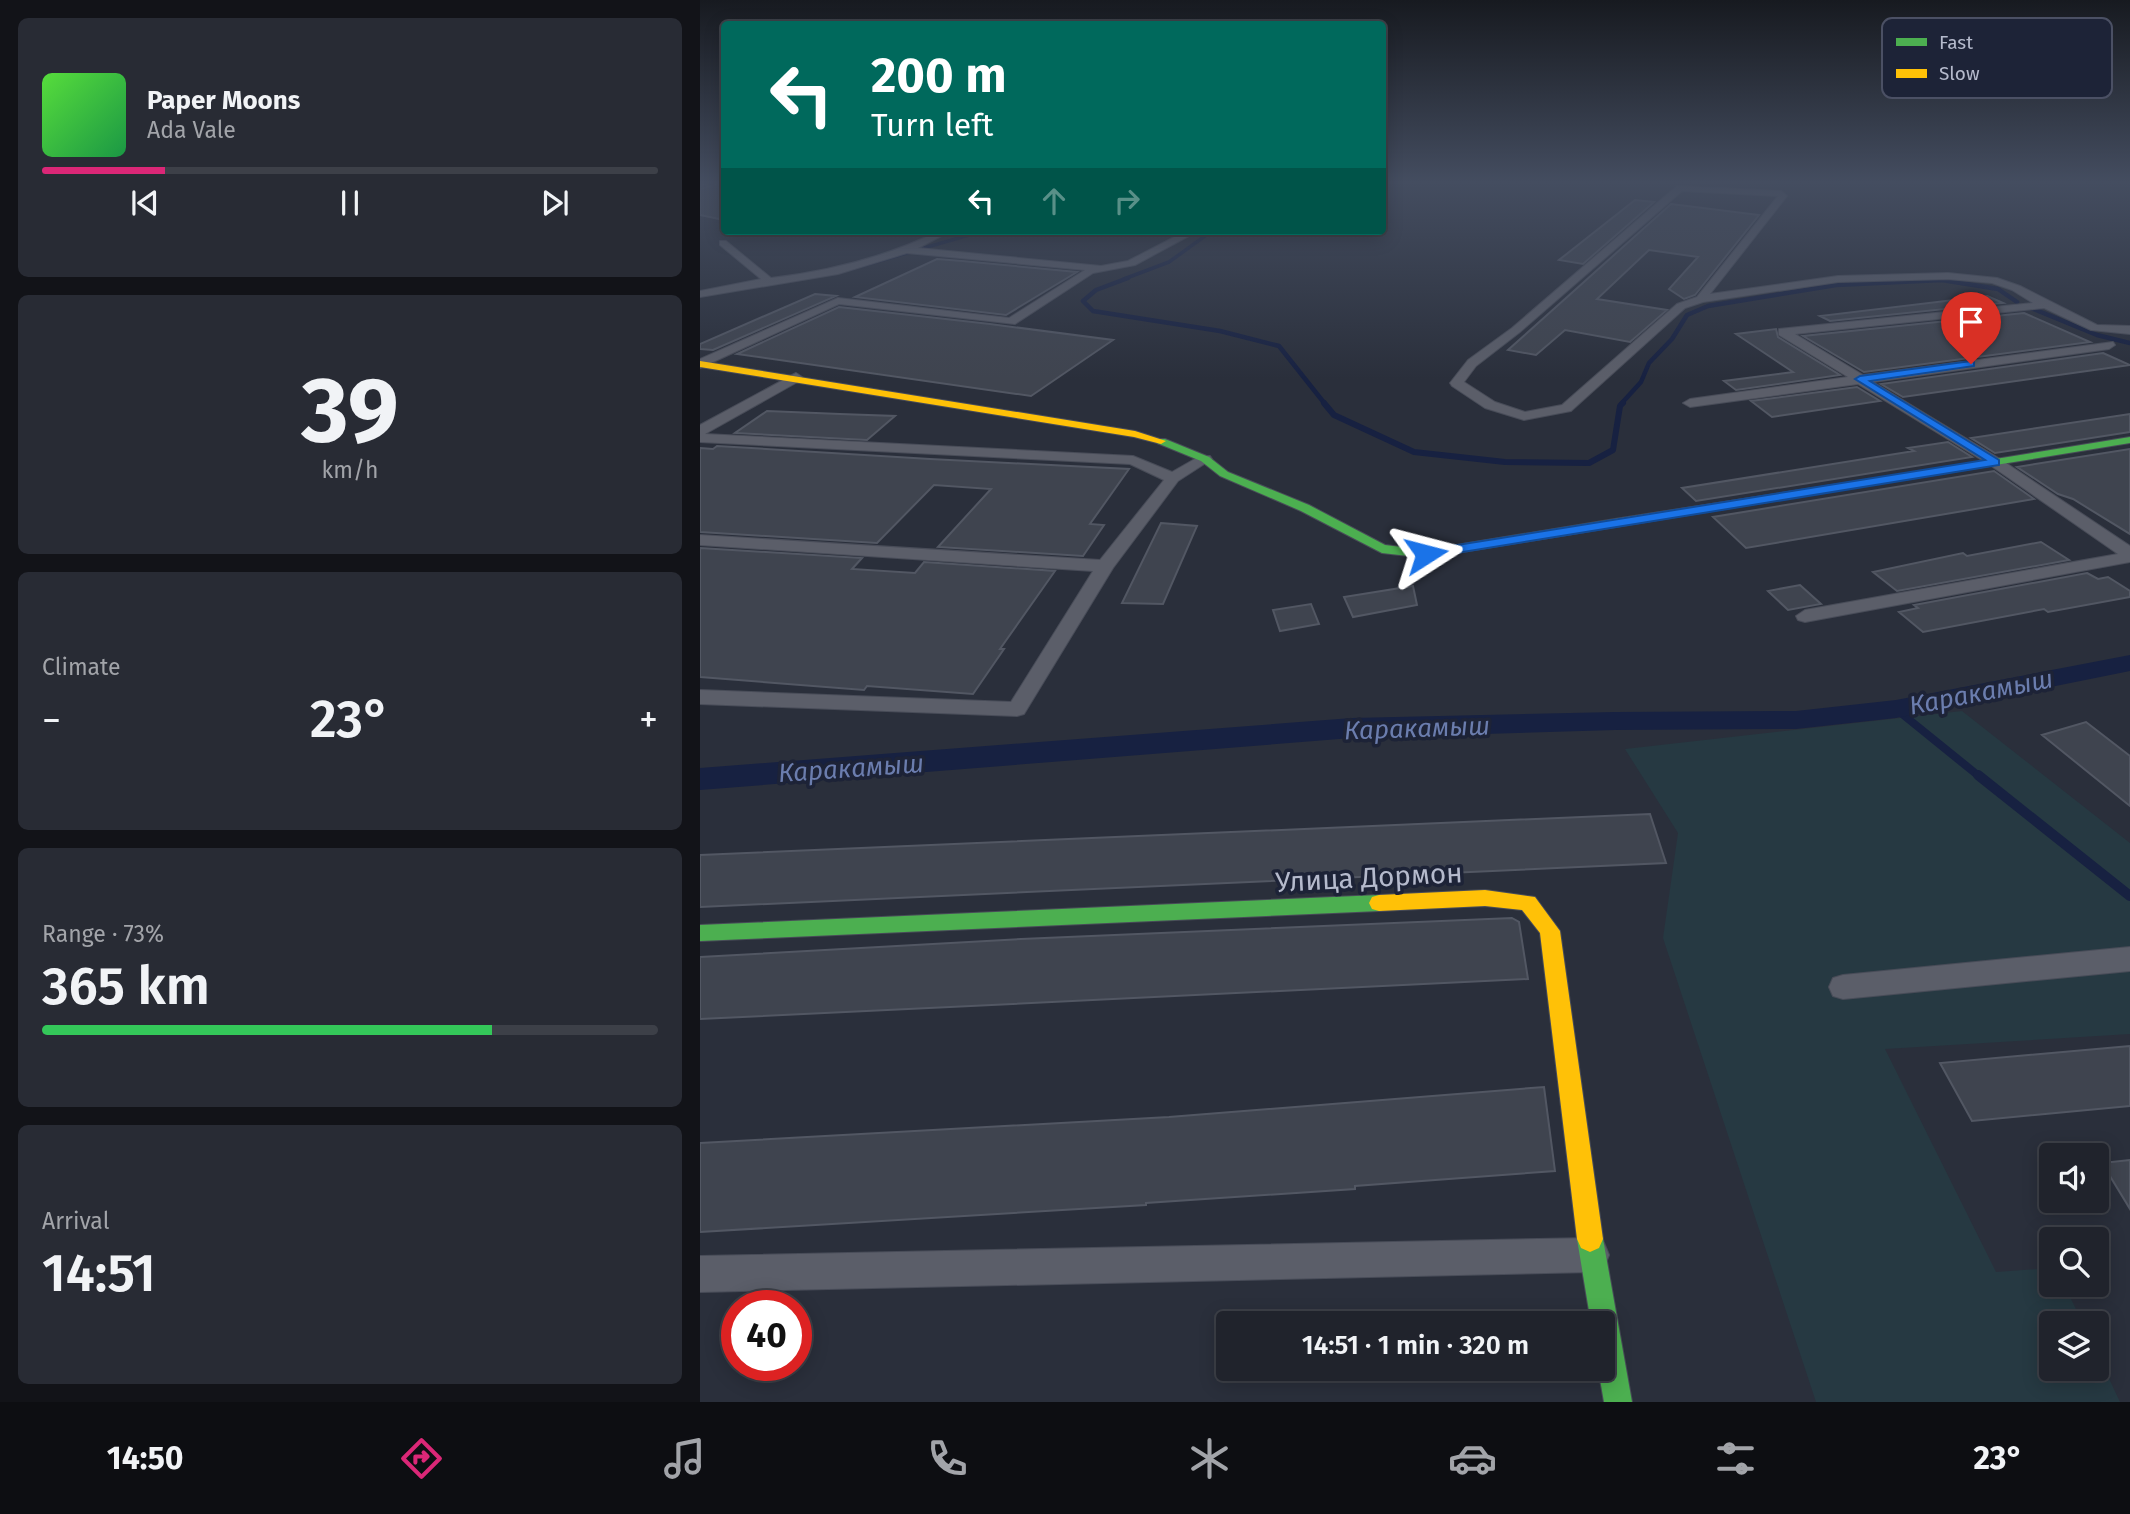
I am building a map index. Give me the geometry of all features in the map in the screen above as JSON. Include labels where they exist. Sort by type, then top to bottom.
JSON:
[{"type":"street","points":[[728,247],[762,279],[769,281]]},
{"type":"street","points":[[700,293],[878,261],[913,247]]},
{"type":"street","points":[[700,364],[838,301],[1011,322],[1090,271],[1131,263],[1161,247]]},
{"type":"street","points":[[1611,247],[1516,330],[1472,363],[1457,383],[1490,405],[1524,416],[1566,408],[1681,306],[1700,299],[1838,279],[1948,276],[1993,280],[2016,288],[2095,328],[2130,330]]},
{"type":"street","points":[[1700,299],[1742,247]]},
{"type":"street","points":[[908,250],[1100,269]]},
{"type":"street","points":[[2045,304],[1783,332],[1995,462],[2130,556]]},
{"type":"street","points":[[1690,403],[2109,345]]},
{"type":"street","points":[[700,364],[796,377],[1135,434],[1175,445],[1205,459],[1224,474],[1305,508],[1382,549],[1426,554],[2130,440]]},
{"type":"street","points":[[700,431],[796,377]]},
{"type":"street","points":[[700,438],[1133,460],[1173,478]]},
{"type":"street","points":[[701,699],[1017,709],[1105,566],[1173,478],[1205,459]]},
{"type":"street","points":[[700,540],[1105,566]]},
{"type":"street","points":[[1805,616],[2130,556]]},
{"type":"street","name":"Улица Дормон","points":[[700,933],[1485,898],[1528,903],[1550,931],[1592,1255],[1618,1402]]},
{"type":"street","points":[[1843,987],[2130,958]]},
{"type":"street","points":[[700,1274],[750,1270],[1592,1255]]},
{"type":"shaded area","points":[[1962,711],[2130,843],[2130,1034],[1885,1049],[1996,1272],[2039,1269],[2039,1297],[2070,1297],[2077,1311],[2039,1311],[2039,1381],[2109,1381],[2109,1379],[2120,1402],[1816,1402],[1663,938],[1678,833],[1625,749]]},
{"type":"building","points":[[1575,247],[1602,247],[1583,264],[1559,260]]},
{"type":"building","points":[[1623,247],[1733,247],[1695,295],[1684,299],[1669,289],[1698,257],[1649,250],[1597,299],[1667,310],[1630,342],[1565,330],[1536,355],[1508,350]]},
{"type":"building","points":[[937,259],[1077,272],[1006,315],[855,297]]},
{"type":"building","points":[[815,294],[836,296],[713,350],[700,349],[700,344]]},
{"type":"building","points":[[1987,296],[2003,303],[1830,321],[1820,316]]},
{"type":"building","points":[[839,307],[1113,340],[1031,396],[737,354]]},
{"type":"building","points":[[2024,313],[2090,342],[1864,372],[1803,336]]},
{"type":"building","points":[[1776,329],[1778,337],[1840,375],[1736,390],[1724,381],[1793,372],[1736,334]]},
{"type":"building","points":[[2103,353],[2130,365],[1903,397],[1881,384]]},
{"type":"building","points":[[1857,387],[1880,401],[1772,417],[1751,401]]},
{"type":"building","points":[[767,411],[895,416],[867,440],[735,433]]},
{"type":"building","points":[[2130,414],[2130,432],[1995,453],[1971,438]]},
{"type":"building","points":[[1948,442],[1972,457],[1696,501],[1682,488],[1914,451],[1908,448]]},
{"type":"building","points":[[717,446],[1129,469],[1090,524],[1104,525],[1083,556],[938,547],[991,489],[934,485],[877,543],[700,532],[700,448],[713,449]]},
{"type":"building","points":[[2130,449],[2130,534],[2073,499],[2058,494],[2017,467]]},
{"type":"building","points":[[1994,471],[2034,499],[1746,548],[1713,517]]},
{"type":"building","points":[[1161,523],[1197,526],[1163,604],[1122,603]]},
{"type":"building","points":[[2041,542],[2069,560],[1897,591],[1873,572],[1963,553],[1967,556]]},
{"type":"building","points":[[700,548],[862,558],[852,569],[915,573],[924,562],[1055,571],[1000,649],[1004,649],[973,694],[867,686],[864,690],[700,677]]},
{"type":"building","points":[[2087,573],[2098,579],[2108,577],[2130,591],[2130,597],[2048,612],[2044,609],[1923,632],[1899,612],[1918,608],[1914,605]]},
{"type":"building","points":[[1800,585],[1821,604],[1788,610],[1768,591]]},
{"type":"building","points":[[1413,586],[1417,605],[1353,617],[1344,597]]},
{"type":"building","points":[[1311,604],[1319,624],[1280,631],[1273,610]]},
{"type":"building","points":[[2086,722],[2130,756],[2130,806],[2042,735]]},
{"type":"building","points":[[1650,814],[1666,863],[700,907],[700,855]]},
{"type":"building","points":[[1512,918],[1519,922],[1528,979],[700,1019],[700,957],[1021,939]]},
{"type":"building","points":[[2130,1046],[2130,1106],[1972,1121],[1940,1063]]},
{"type":"building","points":[[1544,1087],[1555,1171],[1146,1205],[700,1232],[700,1143],[1169,1117]]},
{"type":"building","points":[[2130,1160],[2130,1209],[2109,1174],[2109,1162]]},
{"type":"waterway","points":[[851,269],[926,247]]},
{"type":"waterway","points":[[1124,279],[1169,262],[1189,247]]},
{"type":"waterway","points":[[1128,278],[1096,290],[1083,301],[1093,311],[1220,331],[1279,346],[1325,404]]},
{"type":"waterway","points":[[1621,404],[1641,382],[1649,363],[1672,339],[1687,315],[1708,306],[1836,285],[1942,280],[1998,289],[2017,302]]},
{"type":"waterway","points":[[2031,308],[2097,335],[2130,343]]},
{"type":"waterway","points":[[1324,403],[1334,415],[1414,452],[1505,462],[1589,463],[1613,450],[1620,406],[1623,403]]},
{"type":"waterway","name":"Каракамыш","points":[[700,779],[1352,728],[1615,721],[1796,720],[1896,709],[2130,663]]},
{"type":"waterway","points":[[1896,709],[1980,777]]},
{"type":"waterway","points":[[1978,775],[2130,896]]},
{"type":"traffic: fast","points":[[1903,477],[2130,440]]},
{"type":"traffic: fast","points":[[1161,441],[1205,459],[1224,474],[1305,508],[1382,549],[1426,554],[1615,523]]},
{"type":"traffic: fast","points":[[700,933],[1379,903]]},
{"type":"traffic: fast","points":[[1590,1239],[1618,1402]]},
{"type":"traffic: slow","points":[[700,364],[1135,434],[1161,441]]},
{"type":"traffic: slow","points":[[1615,523],[1903,477]]},
{"type":"traffic: slow","points":[[1379,903],[1485,898],[1528,903],[1550,931],[1590,1239]]},
{"type":"route","points":[[1426,554],[1995,462],[1860,379],[1971,364]]}]
